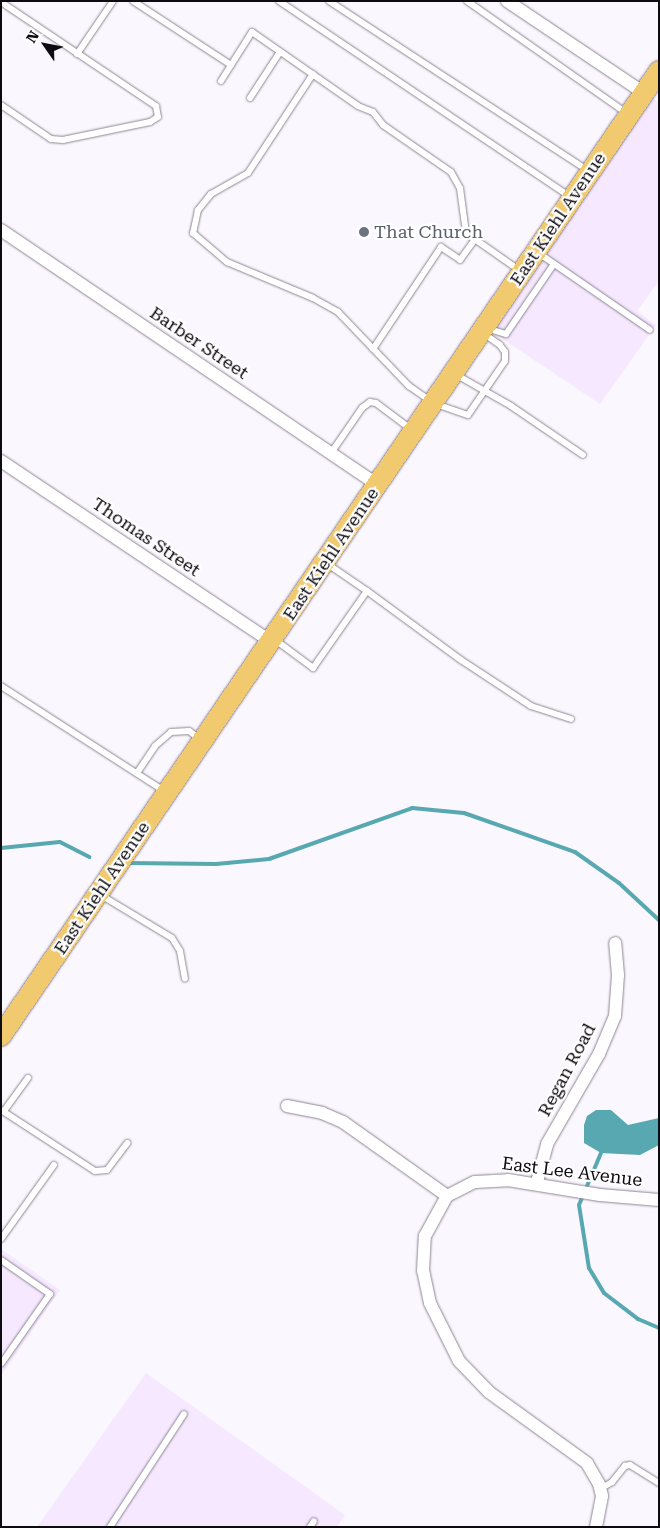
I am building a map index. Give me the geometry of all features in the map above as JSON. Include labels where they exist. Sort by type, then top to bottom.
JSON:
[{"type":"main road","name":"East Kiehl Avenue","points":[[1,1036],[659,72]]},
{"type":"street","points":[[507,1],[644,93]]},
{"type":"street","name":"Barber Street","points":[[1,230],[378,485]]},
{"type":"street","name":"Thomas Street","points":[[1,461],[272,640]]},
{"type":"street","name":"Regan Road","points":[[537,1182],[547,1144],[599,1054],[615,1016],[618,975],[615,943]]},
{"type":"street","points":[[287,1106],[322,1113],[342,1122],[447,1196],[429,1224],[423,1256],[425,1285],[436,1320],[459,1360],[475,1380],[586,1464],[600,1489],[601,1511],[596,1527]]},
{"type":"street","name":"East Lee Avenue","points":[[447,1196],[475,1182],[537,1182],[572,1191],[659,1200]]},
{"type":"lane","points":[[77,54],[113,1]]},
{"type":"lane","points":[[133,1],[231,65]]},
{"type":"lane","points":[[279,1],[572,198]]},
{"type":"lane","points":[[329,1],[590,172]]},
{"type":"lane","points":[[467,1],[629,115]]},
{"type":"lane","points":[[1,2],[156,106],[158,117],[150,122],[63,140],[52,139],[1,105]]},
{"type":"lane","points":[[221,81],[252,32],[358,106],[373,112],[384,125],[451,172],[460,188],[466,233],[474,241],[522,272]]},
{"type":"lane","points":[[250,98],[280,52]]},
{"type":"lane","points":[[313,74],[248,173],[211,194],[198,210],[193,233],[227,262],[313,298],[338,312],[394,373],[433,403],[468,415],[505,361],[505,352],[483,330]]},
{"type":"lane","points":[[373,349],[441,247],[460,260],[474,241]]},
{"type":"lane","points":[[536,252],[650,330]]},
{"type":"lane","points":[[483,330],[506,334],[554,264]]},
{"type":"lane","points":[[454,373],[583,455]]},
{"type":"lane","points":[[331,453],[362,408],[370,402],[376,403],[414,431]]},
{"type":"lane","points":[[325,562],[461,660],[531,706],[571,719]]},
{"type":"lane","points":[[272,640],[313,668],[367,591]]},
{"type":"lane","points":[[1,686],[167,794]]},
{"type":"lane","points":[[137,773],[155,746],[172,732],[189,731],[203,741]]},
{"type":"lane","points":[[98,893],[172,938],[180,951],[185,979]]},
{"type":"lane","points":[[28,1078],[3,1110],[95,1171],[107,1170],[127,1143]]},
{"type":"lane","points":[[1,1239],[54,1164]]},
{"type":"lane","points":[[1,1260],[50,1294],[1,1364]]},
{"type":"lane","points":[[110,1527],[184,1414]]},
{"type":"lane","points":[[600,1489],[612,1482],[625,1466],[630,1465],[659,1483]]},
{"type":"shaded area","points":[[644,93],[659,102],[659,281],[637,311],[656,325],[600,404],[485,327]]},
{"type":"shaded area","points":[[1,1249],[60,1290],[1,1376]]},
{"type":"shaded area","points":[[146,1373],[345,1515],[337,1527],[37,1527]]},
{"type":"water","points":[[596,1110],[611,1110],[628,1125],[659,1118],[659,1145],[640,1155],[601,1153],[584,1143],[584,1125],[587,1116]]},
{"type":"waterway","points":[[127,863],[216,864],[269,859],[412,808],[464,813],[575,852],[619,883],[659,920]]},
{"type":"waterway","points":[[1,848],[60,842],[89,857]]},
{"type":"waterway","points":[[601,1153],[579,1205],[589,1268],[604,1293],[638,1319],[659,1328]]},
{"type":"place","name":"That Church","points":[[364,232]]}]
